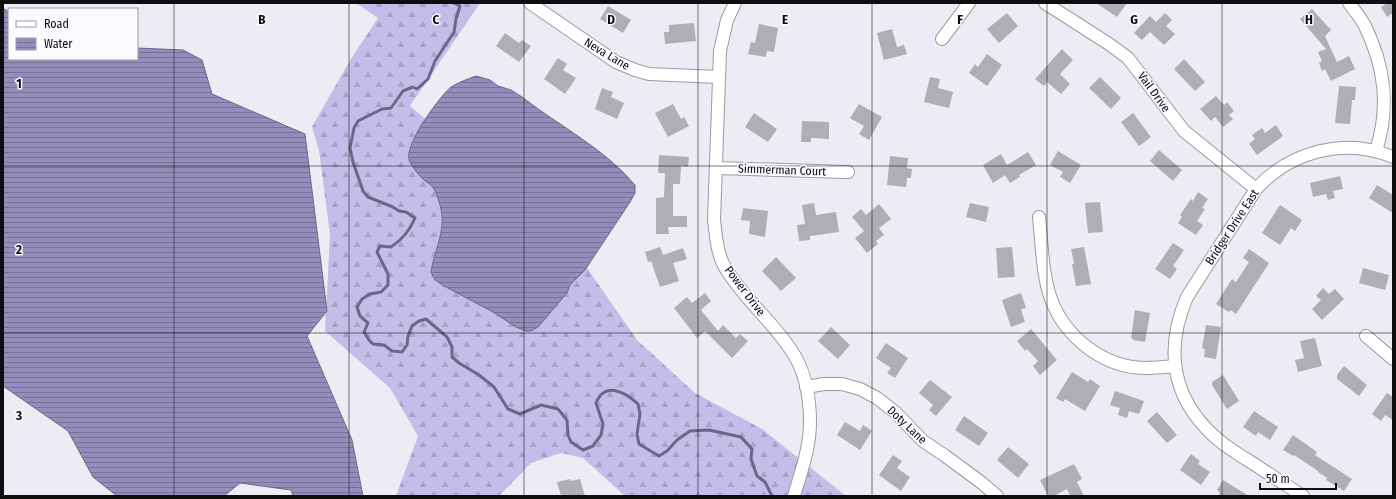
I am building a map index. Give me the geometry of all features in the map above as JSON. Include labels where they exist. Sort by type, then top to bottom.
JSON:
[{"type":"street","name":"Neva Lane","points":[[530,3],[616,62],[635,70],[649,74],[719,77]]},
{"type":"street","name":"Power Drive","points":[[735,3],[724,32],[720,51],[714,220],[717,246],[726,268],[739,288],[781,336],[792,351],[802,370],[809,404],[809,441],[794,496]]},
{"type":"street","points":[[942,39],[969,3]]},
{"type":"street","name":"Vail Drive","points":[[1045,3],[1110,44],[1128,58],[1184,131],[1256,189]]},
{"type":"street","points":[[1349,3],[1364,25],[1376,51],[1382,75],[1385,98],[1383,124],[1376,151]]},
{"type":"street","name":"Bridger Drive East","points":[[1302,496],[1214,437],[1197,418],[1186,399],[1175,366],[1175,340],[1180,315],[1187,297],[1256,189],[1279,168],[1302,156],[1323,150],[1360,148],[1376,151],[1393,157]]},
{"type":"street","name":"Simmerman Court","points":[[717,168],[848,172]]},
{"type":"street","points":[[1039,217],[1046,276],[1051,298],[1061,320],[1074,336],[1087,348],[1108,359],[1128,366],[1143,368],[1175,366]]},
{"type":"street","points":[[1366,336],[1393,359]]},
{"type":"street","name":"Doty Lane","points":[[806,387],[824,384],[842,384],[860,389],[877,398],[895,412],[923,442],[944,455],[997,496]]},
{"type":"green space","points":[[356,3],[480,3],[410,106],[567,239],[637,340],[695,393],[762,429],[846,496],[625,496],[583,458],[561,453],[531,463],[499,496],[396,496],[418,436],[390,388],[325,331],[330,235],[319,150],[312,127],[349,62],[378,18]]},
{"type":"water","points":[[3,8],[8,11],[8,60],[138,60],[138,48],[183,50],[202,60],[212,94],[305,134],[327,311],[307,336],[352,440],[363,496],[293,496],[291,490],[240,483],[224,496],[117,496],[93,477],[68,431],[3,386]]},
{"type":"water","points":[[476,76],[490,80],[498,86],[511,90],[522,97],[581,138],[623,172],[635,185],[635,193],[630,202],[585,270],[570,285],[567,293],[538,327],[531,331],[526,331],[516,327],[493,312],[444,286],[435,280],[431,272],[441,233],[441,209],[433,188],[421,177],[411,164],[409,152],[417,132],[431,110],[446,92],[454,85]]},
{"type":"building","points":[[1096,3],[1127,3],[1117,17]]},
{"type":"building","points":[[1387,3],[1393,3],[1393,13],[1387,17],[1381,7]]},
{"type":"building","points":[[608,6],[631,20],[623,33],[600,19]]},
{"type":"building","points":[[1312,9],[1331,30],[1325,36],[1337,62],[1349,56],[1355,69],[1331,81],[1325,69],[1322,71],[1319,63],[1322,61],[1318,52],[1326,49],[1300,19]]},
{"type":"building","points":[[1007,13],[1018,26],[999,43],[987,29]]},
{"type":"building","points":[[1165,13],[1172,20],[1166,26],[1175,34],[1164,45],[1150,32],[1142,40],[1134,33],[1150,16],[1156,22]]},
{"type":"building","points":[[694,23],[696,41],[665,44],[664,32],[669,32],[669,25]]},
{"type":"building","points":[[759,24],[778,28],[774,52],[767,51],[766,57],[748,54],[751,42],[755,43]]},
{"type":"building","points":[[892,29],[897,47],[904,45],[907,54],[884,60],[877,33]]},
{"type":"building","points":[[505,33],[519,43],[522,40],[531,46],[519,62],[496,46]]},
{"type":"building","points":[[1062,49],[1073,60],[1060,74],[1070,84],[1061,94],[1047,82],[1044,86],[1035,79]]},
{"type":"building","points":[[987,54],[1002,65],[987,86],[969,73],[975,64],[978,67]]},
{"type":"building","points":[[558,58],[567,64],[563,70],[576,78],[565,94],[544,79]]},
{"type":"building","points":[[1184,59],[1205,82],[1195,91],[1174,69]]},
{"type":"building","points":[[930,77],[940,79],[938,88],[953,92],[949,108],[924,102]]},
{"type":"building","points":[[1100,77],[1121,98],[1111,109],[1089,88]]},
{"type":"building","points":[[1339,86],[1356,87],[1355,100],[1352,100],[1350,124],[1335,123]]},
{"type":"building","points":[[602,88],[613,92],[611,97],[624,103],[617,119],[595,109]]},
{"type":"building","points":[[1216,96],[1224,105],[1227,102],[1234,111],[1229,115],[1233,119],[1223,127],[1215,117],[1211,121],[1200,109]]},
{"type":"building","points":[[673,104],[681,119],[684,117],[689,126],[668,137],[655,113]]},
{"type":"building","points":[[859,104],[882,117],[869,140],[859,134],[864,126],[850,118]]},
{"type":"building","points":[[754,113],[777,129],[768,142],[745,127]]},
{"type":"building","points":[[1133,113],[1151,137],[1139,146],[1121,122]]},
{"type":"building","points":[[802,121],[829,122],[829,139],[811,138],[811,142],[801,142]]},
{"type":"building","points":[[1276,125],[1283,136],[1257,155],[1249,144],[1255,139],[1252,135],[1262,128],[1265,133]]},
{"type":"building","points":[[1159,150],[1182,170],[1173,181],[1150,161]]},
{"type":"building","points":[[1058,151],[1081,165],[1070,183],[1060,177],[1063,172],[1050,165]]},
{"type":"building","points":[[1028,152],[1036,165],[1019,175],[1020,177],[1010,183],[1005,175],[993,183],[983,165],[1001,154],[1007,165]]},
{"type":"building","points":[[659,155],[689,157],[688,167],[681,166],[680,184],[673,184],[673,216],[687,216],[687,227],[668,227],[669,234],[656,234],[656,198],[664,197],[665,173],[658,173]]},
{"type":"building","points":[[890,156],[908,158],[907,168],[912,169],[911,178],[907,178],[906,187],[887,185]]},
{"type":"building","points":[[1340,176],[1343,189],[1333,191],[1335,198],[1328,200],[1326,194],[1313,197],[1310,183]]},
{"type":"building","points":[[1377,185],[1393,195],[1393,213],[1369,198]]},
{"type":"building","points":[[1198,192],[1208,199],[1202,208],[1205,209],[1197,221],[1203,225],[1196,235],[1178,223],[1182,217],[1180,215],[1191,199],[1193,201]]},
{"type":"building","points":[[1100,202],[1103,232],[1088,233],[1085,203]]},
{"type":"building","points":[[814,203],[816,215],[836,212],[839,232],[810,236],[810,240],[799,241],[797,225],[805,224],[802,205]]},
{"type":"building","points":[[970,203],[989,207],[986,222],[966,217]]},
{"type":"building","points":[[879,204],[891,219],[879,228],[884,235],[876,241],[878,244],[867,253],[855,238],[864,231],[852,217],[861,209],[866,215]]},
{"type":"building","points":[[1280,205],[1302,220],[1295,231],[1291,228],[1280,245],[1262,233]]},
{"type":"building","points":[[743,208],[768,211],[765,237],[749,234],[750,221],[741,220]]},
{"type":"building","points":[[1173,243],[1184,250],[1173,266],[1177,269],[1170,279],[1155,269]]},
{"type":"building","points":[[660,247],[663,255],[683,248],[687,259],[673,263],[679,281],[660,287],[651,261],[648,262],[645,252]]},
{"type":"building","points":[[1012,247],[1015,277],[998,278],[996,248]]},
{"type":"building","points":[[1084,247],[1091,284],[1076,286],[1071,249]]},
{"type":"building","points":[[1249,249],[1269,263],[1236,314],[1231,310],[1229,312],[1216,304],[1232,279],[1236,282],[1249,262],[1243,258]]},
{"type":"building","points":[[776,257],[796,278],[781,291],[762,271]]},
{"type":"building","points":[[1363,268],[1389,275],[1385,290],[1359,283]]},
{"type":"building","points":[[1323,288],[1329,294],[1335,289],[1344,299],[1322,320],[1312,309],[1321,300],[1316,296]]},
{"type":"building","points":[[705,293],[711,301],[701,310],[718,331],[723,325],[736,338],[740,334],[748,341],[732,358],[705,331],[697,338],[674,308],[687,297],[692,303]]},
{"type":"building","points":[[1021,293],[1026,308],[1021,309],[1025,322],[1011,327],[1002,300]]},
{"type":"building","points":[[1135,310],[1150,313],[1145,342],[1133,340],[1131,338]]},
{"type":"building","points":[[1206,325],[1221,327],[1216,359],[1204,357],[1205,349],[1202,348]]},
{"type":"building","points":[[831,327],[850,345],[838,359],[818,341]]},
{"type":"building","points":[[1031,329],[1057,360],[1040,375],[1033,366],[1038,361],[1027,349],[1025,351],[1017,341]]},
{"type":"building","points":[[1315,338],[1322,366],[1298,372],[1295,360],[1304,358],[1300,341]]},
{"type":"building","points":[[886,343],[908,358],[895,378],[887,373],[891,368],[876,358]]},
{"type":"building","points":[[1344,366],[1367,385],[1359,396],[1337,379],[1337,375]]},
{"type":"building","points":[[1072,372],[1088,382],[1090,379],[1100,386],[1085,411],[1065,399],[1063,402],[1056,398]]},
{"type":"building","points":[[1223,375],[1239,401],[1227,409],[1212,385],[1212,382]]},
{"type":"building","points":[[930,380],[952,397],[936,416],[929,410],[933,405],[919,393]]},
{"type":"building","points":[[1115,391],[1144,401],[1139,414],[1129,411],[1127,418],[1118,415],[1120,408],[1110,405]]},
{"type":"building","points":[[1387,393],[1393,397],[1393,420],[1385,415],[1381,421],[1372,414]]},
{"type":"building","points":[[1254,411],[1278,427],[1270,440],[1258,432],[1256,436],[1243,427]]},
{"type":"building","points":[[1157,412],[1177,435],[1167,443],[1147,421]]},
{"type":"building","points":[[964,416],[988,433],[979,446],[955,430]]},
{"type":"building","points":[[845,422],[860,431],[863,425],[872,431],[860,450],[837,435]]},
{"type":"building","points":[[1293,435],[1317,452],[1315,455],[1352,479],[1344,491],[1326,480],[1327,478],[1318,471],[1294,455],[1293,456],[1283,450]]},
{"type":"building","points":[[1008,447],[1029,464],[1018,478],[997,460]]},
{"type":"building","points":[[1191,454],[1200,461],[1198,464],[1210,472],[1201,485],[1180,470]]},
{"type":"building","points":[[893,455],[902,461],[897,468],[910,477],[901,491],[879,475]]},
{"type":"building","points":[[1074,464],[1082,479],[1077,482],[1084,496],[1070,496],[1067,489],[1054,496],[1048,496],[1040,480]]},
{"type":"building","points":[[570,479],[571,481],[580,479],[585,496],[561,496],[557,482]]},
{"type":"building","points":[[1223,480],[1249,496],[1218,496],[1220,493],[1217,490]]},
{"type":"waterway","points":[[454,3],[460,6],[454,32],[435,61],[428,79],[417,89],[413,87],[403,91],[391,108],[382,109],[358,121],[354,128],[350,148],[363,191],[368,197],[399,211],[406,212],[415,218],[411,227],[399,241],[391,247],[380,246],[377,252],[388,274],[388,285],[381,292],[370,294],[362,299],[357,307],[360,316],[368,323],[364,332],[369,340],[373,344],[384,345],[392,351],[402,352],[407,345],[408,336],[412,326],[419,321],[426,319],[447,337],[452,347],[452,357],[494,387],[508,409],[520,414],[541,405],[558,409],[567,420],[568,435],[571,442],[583,450],[593,446],[601,435],[603,424],[596,403],[600,396],[610,390],[621,393],[638,404],[640,414],[637,434],[639,444],[659,456],[690,431],[709,430],[741,437],[752,449],[751,459],[757,476],[765,482],[772,496]]}]
